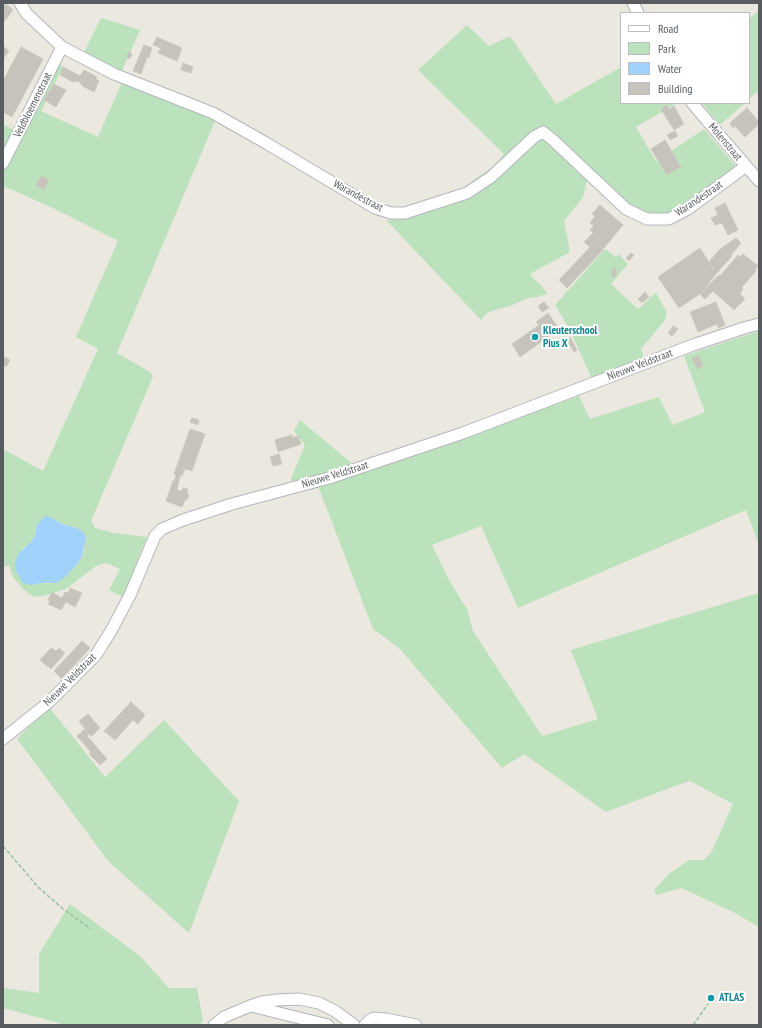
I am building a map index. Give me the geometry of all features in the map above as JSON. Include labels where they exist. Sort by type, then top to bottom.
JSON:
[{"type":"street","name":"Warandestraat","points":[[20,3],[27,14],[62,47],[114,74],[213,113],[374,208],[391,213],[404,212],[466,193],[491,177],[534,137],[543,132],[626,209],[647,219],[669,219],[688,209],[746,166]]},
{"type":"street","points":[[633,3],[638,12]]},
{"type":"street","name":"Veldbloemenstraat","points":[[3,163],[62,47]]},
{"type":"street","name":"Molenstraat","points":[[693,104],[759,181]]},
{"type":"street","name":"Nieuwe Veldstraat","points":[[3,739],[49,702],[96,655],[112,631],[155,536],[162,530],[183,520],[232,504],[329,478],[463,433],[693,345],[759,324]]},
{"type":"street","points":[[214,1025],[224,1018],[250,1006],[278,1000],[299,999],[318,1003],[335,1011],[354,1025]]},
{"type":"street","points":[[250,1006],[328,1025]]},
{"type":"street","points":[[365,1025],[374,1018],[416,1025]]},
{"type":"path","points":[[3,846],[38,886],[62,908],[91,929]]},
{"type":"path","points":[[693,1025],[708,1004]]},
{"type":"green space","points":[[759,10],[759,90],[750,98],[750,18]]},
{"type":"green space","points":[[101,18],[140,30],[121,73],[83,54]]},
{"type":"green space","points":[[467,25],[489,46],[510,36],[556,104],[620,68],[620,104],[675,104],[636,127],[656,161],[704,129],[735,165],[734,170],[669,214],[649,215],[630,204],[594,172],[585,177],[587,180],[583,197],[564,221],[570,252],[530,274],[542,286],[547,294],[528,298],[510,306],[488,312],[481,320],[387,221],[438,208],[469,198],[467,185],[494,166],[504,154],[418,70]]},
{"type":"green space","points":[[58,64],[63,67],[41,111],[98,137],[122,82],[215,121],[117,353],[150,372],[153,377],[91,521],[95,528],[114,533],[147,537],[123,597],[109,590],[120,569],[106,563],[96,566],[66,589],[34,597],[24,590],[13,577],[9,565],[3,568],[3,449],[43,471],[98,349],[76,337],[118,241],[55,209],[3,186],[3,171]],"holes":[[[52,518],[62,524],[77,528],[85,547],[82,556],[78,563],[49,584],[43,583],[31,585],[22,549],[30,543],[35,536],[37,525]]]},
{"type":"green space","points":[[703,104],[744,104],[720,125]]},
{"type":"green space","points":[[3,124],[14,130],[3,151]]},
{"type":"green space","points":[[605,249],[616,257],[619,254],[628,264],[611,284],[638,309],[656,293],[667,312],[665,320],[641,349],[644,358],[592,379],[569,328],[555,305]]},
{"type":"green space","points":[[759,331],[759,545],[746,510],[518,608],[481,526],[432,545],[449,580],[467,609],[473,631],[542,736],[598,719],[571,650],[759,593],[759,927],[733,912],[681,888],[656,895],[654,890],[669,874],[689,860],[704,860],[712,851],[733,804],[690,781],[606,812],[524,754],[502,768],[399,648],[373,629],[318,486],[579,396],[590,419],[659,397],[673,425],[705,412],[684,356]]},
{"type":"green space","points":[[300,420],[355,466],[293,484],[291,479],[305,445],[294,431]]},
{"type":"green space","points":[[49,707],[105,777],[164,720],[239,801],[189,933],[109,862],[17,739]]},
{"type":"green space","points":[[70,904],[140,956],[169,988],[197,988],[203,1021],[199,1025],[66,1025],[3,1008],[3,988],[39,993],[39,954]]},
{"type":"water","points":[[45,516],[62,524],[77,528],[84,533],[86,538],[82,556],[78,563],[65,577],[56,583],[31,585],[23,583],[16,571],[15,562],[19,553],[35,536],[37,525]]},
{"type":"building","points":[[6,4],[13,10],[3,23],[3,7]]},
{"type":"building","points":[[157,37],[182,48],[177,61],[158,53],[161,48],[153,45]]},
{"type":"building","points":[[144,45],[152,48],[141,74],[133,71]]},
{"type":"building","points":[[3,46],[9,51],[3,59]]},
{"type":"building","points":[[21,47],[43,59],[12,117],[3,112],[3,81]]},
{"type":"building","points":[[129,52],[132,54],[130,59],[126,57]]},
{"type":"building","points":[[183,63],[193,67],[191,73],[181,70]]},
{"type":"building","points":[[63,67],[80,76],[84,70],[97,77],[96,79],[99,81],[94,92],[84,87],[78,81],[73,82],[60,75]]},
{"type":"building","points":[[54,84],[66,90],[56,107],[44,100]]},
{"type":"building","points":[[667,105],[669,109],[674,106],[684,124],[674,130],[661,109]]},
{"type":"building","points":[[747,108],[759,124],[745,137],[735,126],[733,128],[730,123]]},
{"type":"building","points":[[675,131],[678,136],[670,140],[667,135]]},
{"type":"building","points":[[665,140],[681,167],[667,175],[651,149]]},
{"type":"building","points":[[42,176],[49,180],[44,190],[36,185]]},
{"type":"building","points":[[725,203],[738,230],[728,235],[722,223],[715,225],[711,218],[718,215],[715,208]]},
{"type":"building","points":[[600,205],[623,225],[603,249],[595,242],[590,247],[584,242],[593,233],[590,230],[594,226],[590,223],[595,216],[592,214]]},
{"type":"building","points":[[736,238],[741,243],[716,274],[709,262],[720,249]]},
{"type":"building","points":[[595,242],[603,250],[567,288],[559,280]]},
{"type":"building","points":[[700,248],[716,274],[701,293],[679,308],[658,277]]},
{"type":"building","points":[[631,253],[634,255],[629,261],[626,258]]},
{"type":"building","points":[[743,254],[758,266],[755,270],[756,271],[742,287],[743,289],[740,294],[745,299],[734,310],[713,291],[705,299],[700,294],[719,275],[720,276],[738,255],[740,257]]},
{"type":"building","points":[[616,268],[616,277],[612,277],[612,269]]},
{"type":"building","points":[[645,292],[649,297],[642,303],[638,299]]},
{"type":"building","points":[[544,302],[549,308],[542,312],[538,306]]},
{"type":"building","points":[[716,302],[725,325],[718,328],[717,324],[698,332],[690,312]]},
{"type":"building","name":"Kleuterschool Pius X","points":[[548,313],[559,329],[520,357],[512,344],[539,325],[536,322]]},
{"type":"building","points":[[673,326],[678,329],[672,336],[668,333]]},
{"type":"building","points":[[570,337],[577,350],[574,352],[567,339]]},
{"type":"building","points":[[699,356],[703,366],[697,369],[692,358]]},
{"type":"building","points":[[4,357],[10,360],[6,367],[3,365]]},
{"type":"building","points":[[192,418],[199,420],[198,425],[190,422]]},
{"type":"building","points":[[190,429],[205,434],[192,471],[177,466]]},
{"type":"building","points":[[292,435],[292,438],[298,436],[301,444],[278,452],[275,440]]},
{"type":"building","points":[[279,454],[282,464],[273,466],[270,457]]},
{"type":"building","points":[[177,466],[185,469],[182,476],[180,475],[177,490],[182,491],[183,488],[188,489],[187,494],[189,495],[182,507],[166,501],[176,475],[174,474]]},
{"type":"building","points":[[70,588],[82,593],[75,607],[66,602],[61,610],[48,604],[50,601],[48,600],[52,592],[62,598],[65,592],[68,593]]},
{"type":"building","points":[[82,641],[90,648],[62,679],[54,671]]},
{"type":"building","points":[[51,648],[56,651],[59,648],[65,653],[51,669],[40,660]]},
{"type":"building","points":[[131,702],[145,715],[138,724],[133,720],[115,740],[104,731]]},
{"type":"building","points":[[88,714],[100,728],[93,735],[91,736],[89,734],[87,736],[107,759],[100,765],[89,754],[91,752],[77,736],[85,729],[79,721]]},
{"type":"place","name":"Kleuterschool Pius X","points":[[535,337]]},
{"type":"place","name":"ATLAS","points":[[711,998]]}]
